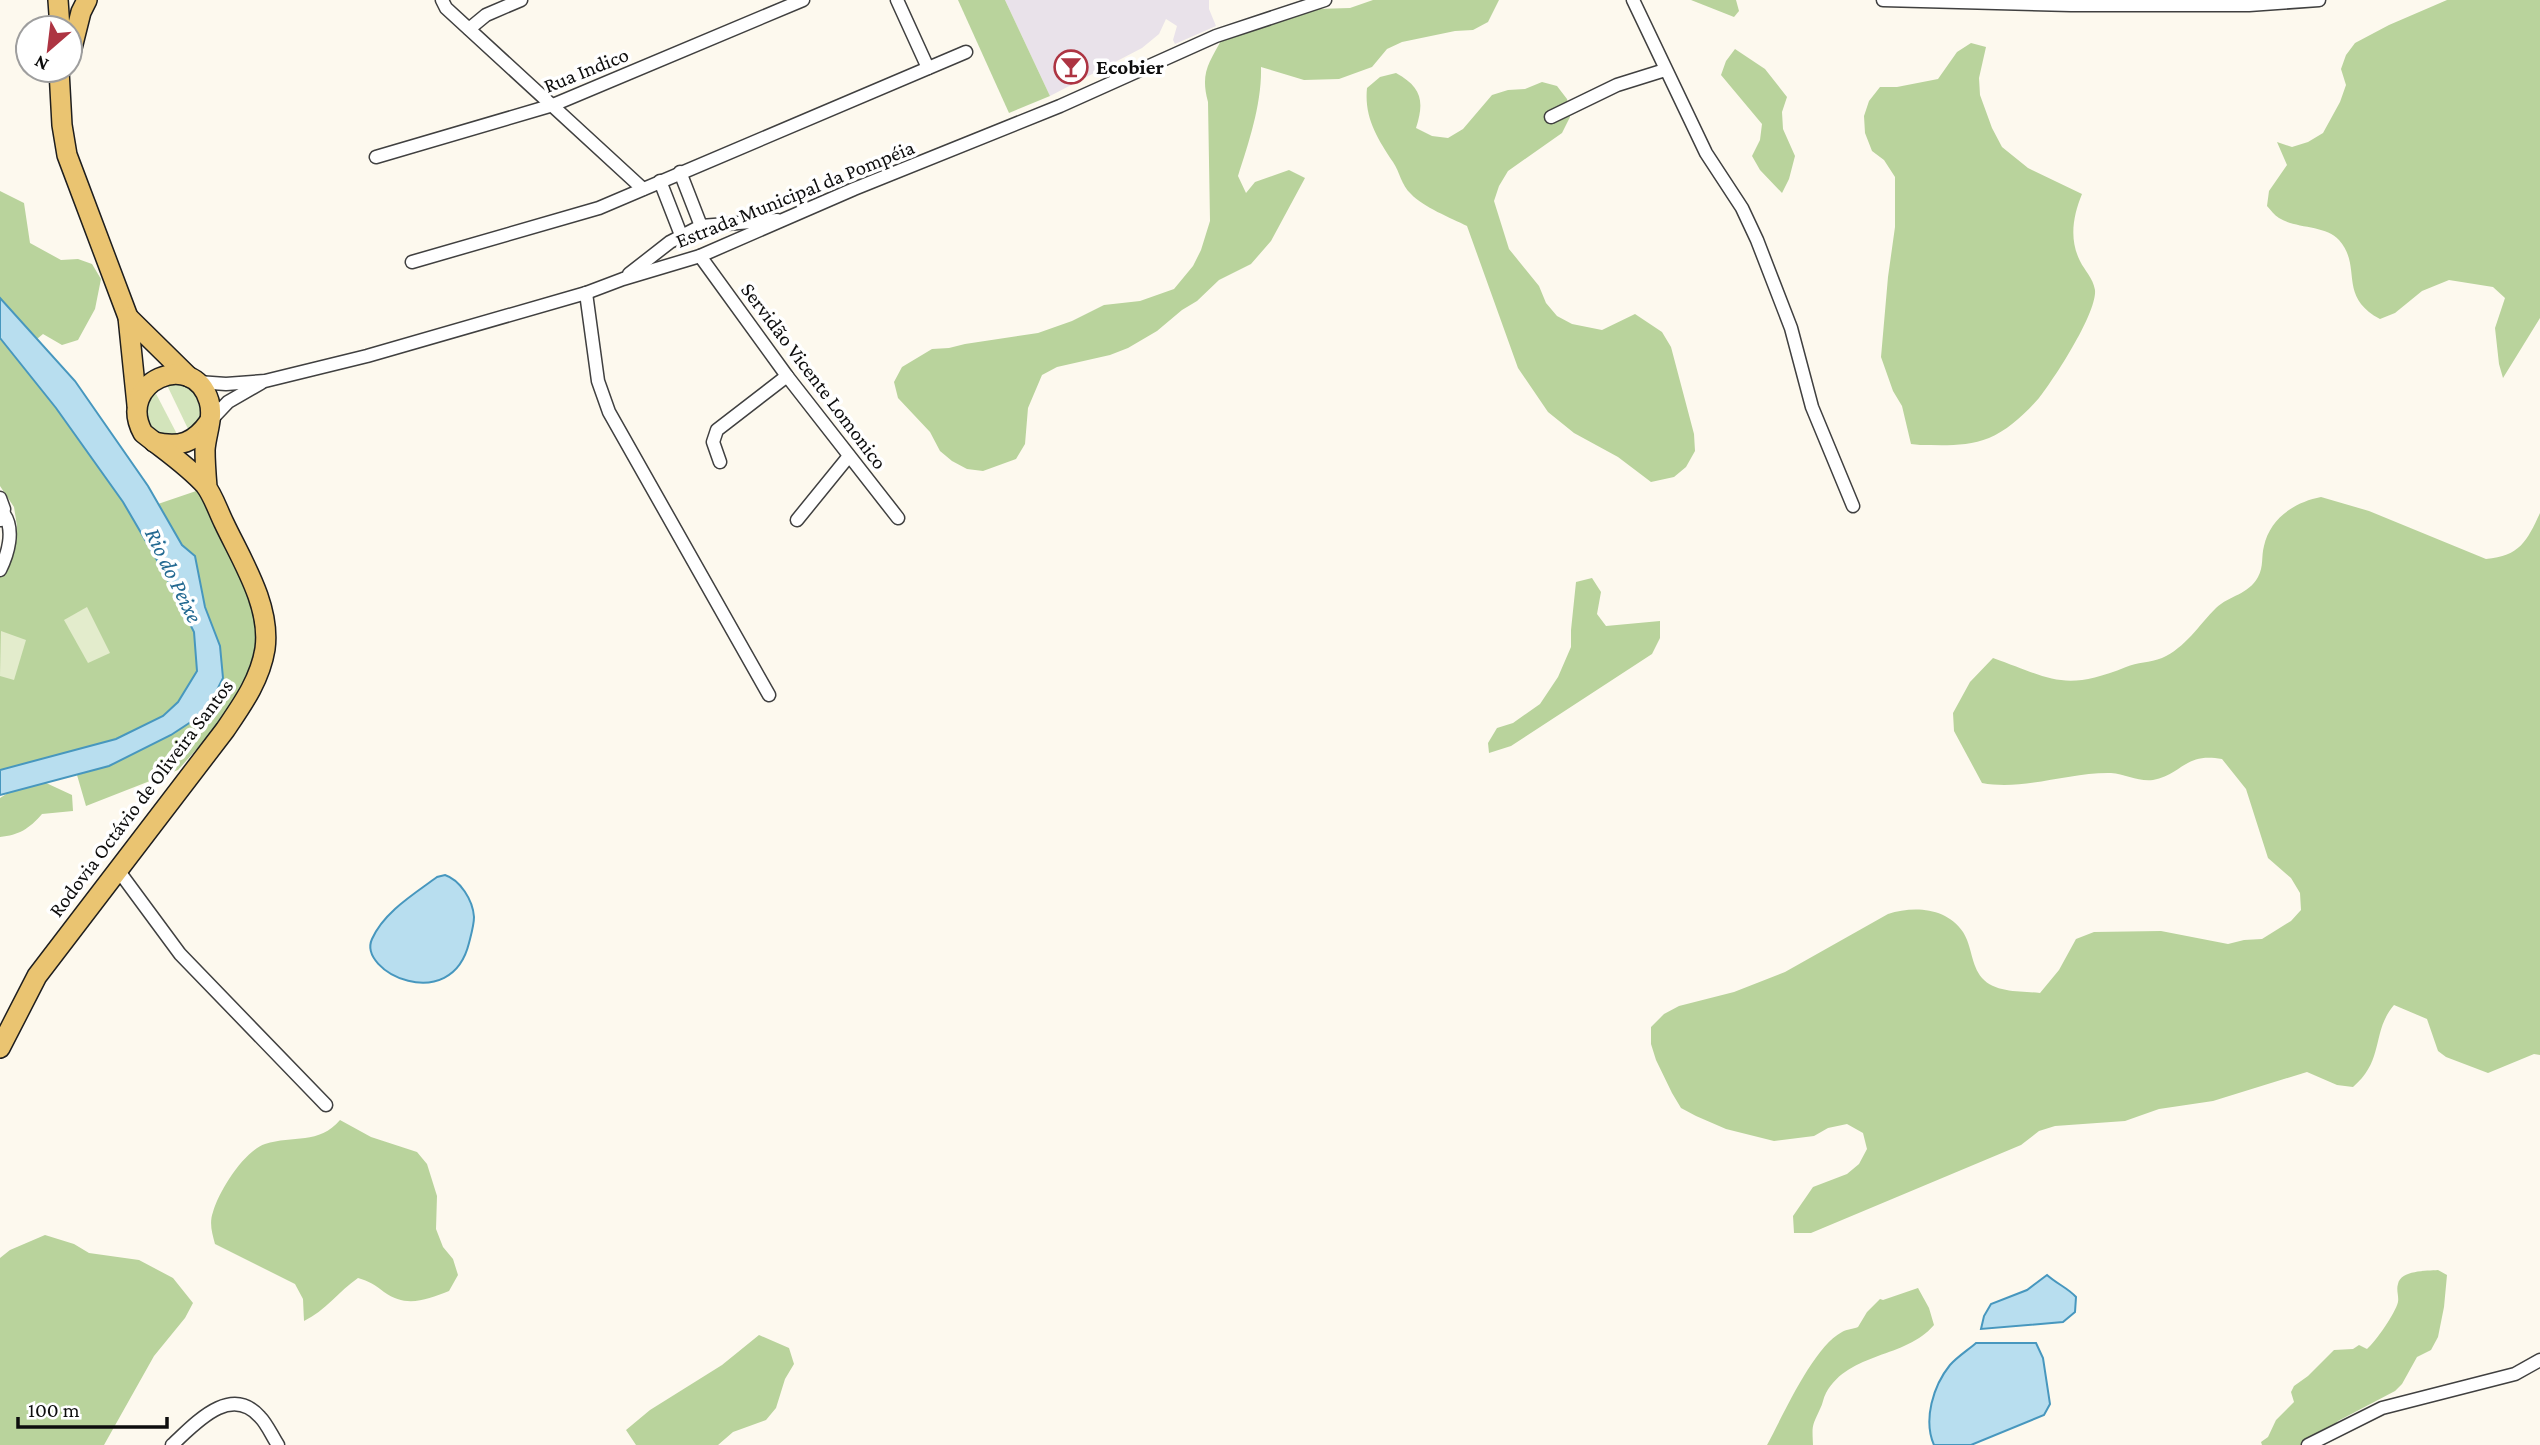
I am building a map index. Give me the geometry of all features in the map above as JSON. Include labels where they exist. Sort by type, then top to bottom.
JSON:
[{"type":"main road","points":[[59,84],[64,140],[71,168],[128,317],[139,425],[153,442],[176,444],[191,441],[199,436],[210,421],[209,399],[193,379],[128,317]]},
{"type":"main road","points":[[60,104],[64,84]]},
{"type":"main road","points":[[138,405],[149,384],[159,376],[176,374],[193,379]]},
{"type":"main road","name":"Rodovia Octávio de Oliveira Santos","points":[[207,487],[205,449],[210,421]]},
{"type":"main road","name":"Rodovia Octávio de Oliveira Santos","points":[[0,1048],[37,975],[225,730],[259,673],[265,650],[266,630],[260,606],[207,487],[153,442]]},
{"type":"street","points":[[442,0],[446,8],[643,189]]},
{"type":"street","points":[[469,29],[486,15],[521,0]]},
{"type":"street","name":"Rua Indico","points":[[376,157],[553,105],[803,0]]},
{"type":"street","points":[[897,0],[928,68]]},
{"type":"street","name":"Estrada Municipal da Pompéia","points":[[193,379],[226,384],[265,381],[367,356],[586,293],[622,279],[699,256],[854,189],[1060,106],[1216,36],[1325,0]]},
{"type":"street","points":[[1633,0],[1706,153],[1742,208],[1757,240],[1791,328],[1812,407],[1853,506]]},
{"type":"street","points":[[1883,0],[2071,5],[2249,5],[2319,0]]},
{"type":"street","points":[[412,261],[566,219],[966,52]]},
{"type":"street","points":[[1551,117],[1617,85],[1665,70]]},
{"type":"street","points":[[680,172],[701,226]]},
{"type":"street","points":[[660,181],[681,235]]},
{"type":"street","points":[[622,279],[681,235],[701,226],[788,219]]},
{"type":"street","name":"Servidão Vicente Lomonico","points":[[699,256],[787,376],[898,518]]},
{"type":"street","points":[[586,293],[598,381],[609,412],[769,695]]},
{"type":"street","points":[[720,462],[713,442],[717,430],[787,376]]},
{"type":"street","name":"Estrada Municipal da Pompéia","points":[[210,421],[228,402],[265,381]]},
{"type":"street","points":[[797,520],[849,456]]},
{"type":"street","points":[[0,498],[4,504],[2,517],[10,526],[7,551],[0,570]]},
{"type":"street","points":[[118,870],[180,954],[326,1105]]},
{"type":"street","points":[[2308,1445],[2382,1408],[2515,1374],[2540,1360]]},
{"type":"street","points":[[172,1445],[209,1411],[224,1405],[250,1407],[261,1418],[278,1445]]},
{"type":"shaded area","name":"Ecobier","points":[[1005,0],[1209,0],[1209,9],[1216,26],[1175,44],[1173,40],[1177,26],[1166,19],[1159,34],[1142,48],[1050,96]]},
{"type":"green space","points":[[958,0],[1005,0],[1050,96],[1009,113]]},
{"type":"green space","points":[[1373,0],[1499,0],[1488,22],[1473,30],[1402,42],[1387,49],[1372,67],[1339,79],[1304,80],[1261,67],[1257,108],[1238,176],[1246,193],[1255,182],[1289,170],[1305,178],[1271,241],[1251,264],[1219,280],[1197,301],[1157,331],[1128,348],[1110,355],[1057,367],[1042,375],[1028,408],[1025,444],[1016,459],[983,471],[967,469],[940,451],[930,432],[898,398],[894,382],[902,367],[932,349],[1038,333],[1072,321],[1104,305],[1140,301],[1174,289],[1193,266],[1210,221],[1208,102],[1205,76],[1222,39],[1316,9],[1350,8]]},
{"type":"green space","points":[[1691,0],[1736,0],[1739,11],[1734,17]]},
{"type":"green space","points":[[2447,0],[2540,0],[2540,318],[2503,378],[2495,328],[2505,298],[2493,287],[2449,280],[2422,291],[2395,313],[2380,319],[2359,301],[2354,291],[2346,250],[2339,240],[2327,232],[2277,217],[2267,206],[2269,191],[2287,165],[2277,142],[2292,147],[2323,133],[2340,102],[2346,85],[2341,69],[2346,55],[2355,43]]},
{"type":"green space","points":[[1971,43],[1986,47],[1979,78],[1980,95],[2002,147],[2028,168],[2082,194],[2076,211],[2073,236],[2080,261],[2094,286],[2094,300],[2082,329],[2054,376],[2034,404],[2009,426],[1996,435],[1972,443],[1911,444],[1902,406],[1893,391],[1881,357],[1895,227],[1895,177],[1884,160],[1872,151],[1865,133],[1864,116],[1869,101],[1880,87],[1897,87],[1938,79],[1957,52]]},
{"type":"green space","points":[[1735,49],[1765,69],[1787,97],[1782,112],[1783,129],[1795,156],[1782,193],[1760,170],[1752,156],[1760,140],[1762,124],[1721,75],[1726,61]]},
{"type":"green space","points":[[1396,73],[1411,84],[1419,95],[1420,110],[1416,128],[1432,136],[1448,138],[1463,129],[1492,95],[1508,90],[1525,89],[1542,82],[1557,86],[1567,99],[1570,117],[1562,133],[1508,171],[1494,201],[1509,249],[1539,286],[1546,303],[1557,316],[1572,324],[1602,330],[1635,314],[1662,332],[1671,347],[1694,434],[1695,451],[1686,467],[1674,477],[1651,482],[1618,457],[1574,433],[1548,412],[1518,368],[1467,226],[1430,208],[1411,194],[1373,127],[1367,88],[1380,77]]},
{"type":"green space","points":[[0,191],[24,203],[30,243],[61,260],[78,259],[92,264],[101,279],[95,309],[78,340],[62,345],[43,334],[37,339],[0,298]]},
{"type":"green space","points":[[0,335],[130,503],[163,561],[175,595],[194,632],[198,655],[197,671],[178,702],[164,716],[100,745],[0,770],[0,575],[15,542],[17,526],[14,507],[0,486]]},
{"type":"green space","points":[[165,381],[182,382],[197,395],[203,411],[190,433]]},
{"type":"green space","points":[[152,386],[179,438],[152,434],[142,405]]},
{"type":"green space","points":[[202,489],[257,615],[256,644],[249,671],[237,697],[219,724],[178,770],[86,806],[77,775],[144,749],[206,712],[220,646],[205,607],[195,556],[182,545],[158,504]]},
{"type":"green space","points":[[2321,497],[2369,511],[2486,559],[2515,551],[2531,532],[2540,513],[2540,1055],[2534,1054],[2488,1073],[2446,1057],[2438,1051],[2427,1019],[2394,1005],[2382,1025],[2370,1067],[2353,1087],[2337,1085],[2307,1072],[2213,1101],[2159,1109],[2125,1121],[2055,1126],[2039,1131],[2021,1145],[1811,1233],[1794,1233],[1793,1216],[1813,1187],[1847,1174],[1859,1164],[1867,1149],[1863,1133],[1847,1124],[1828,1128],[1814,1136],[1774,1141],[1726,1129],[1696,1116],[1681,1108],[1672,1093],[1656,1060],[1651,1044],[1651,1027],[1664,1014],[1679,1006],[1734,992],[1785,972],[1888,914],[1898,911],[1928,911],[1948,918],[1963,932],[1976,967],[1987,983],[2009,990],[2040,993],[2059,970],[2076,939],[2094,932],[2161,931],[2228,944],[2262,939],[2291,921],[2301,910],[2300,893],[2291,878],[2268,858],[2246,789],[2222,759],[2200,758],[2153,780],[2095,773],[2014,785],[1982,783],[1954,731],[1953,713],[1970,682],[1993,658],[2045,677],[2072,681],[2105,675],[2170,654],[2185,642],[2216,608],[2254,583],[2261,569],[2267,536],[2278,520],[2293,507]]},
{"type":"green space","points":[[1592,578],[1601,592],[1597,614],[1606,626],[1660,621],[1660,638],[1652,654],[1511,746],[1489,753],[1488,743],[1497,728],[1513,723],[1540,704],[1558,677],[1571,647],[1576,582]]},
{"type":"green space","points":[[87,607],[110,653],[88,663],[64,620]]},
{"type":"green space","points":[[1,631],[26,640],[14,680],[0,676]]},
{"type":"green space","points":[[29,780],[44,782],[72,795],[73,811],[42,814],[23,830],[0,837],[0,798]]},
{"type":"green space","points":[[340,1120],[371,1137],[417,1152],[427,1164],[437,1196],[436,1229],[443,1247],[453,1259],[458,1275],[449,1291],[416,1301],[392,1297],[358,1278],[319,1312],[304,1321],[303,1299],[295,1284],[215,1244],[211,1228],[212,1216],[216,1203],[233,1173],[257,1148],[275,1141],[323,1133]]},
{"type":"green space","points":[[45,1235],[74,1244],[89,1253],[139,1260],[173,1278],[193,1303],[185,1318],[154,1356],[104,1445],[0,1445],[0,1258],[10,1250]]},
{"type":"green space","points":[[2438,1270],[2447,1275],[2438,1337],[2431,1350],[2417,1357],[2395,1391],[2338,1421],[2328,1433],[2300,1445],[2262,1445],[2261,1442],[2268,1437],[2276,1420],[2294,1402],[2291,1392],[2294,1386],[2334,1350],[2353,1349],[2359,1345],[2367,1349],[2375,1340],[2396,1307],[2400,1279],[2415,1272]]},
{"type":"green space","points":[[1918,1288],[1929,1308],[1934,1325],[1908,1344],[1863,1362],[1836,1379],[1825,1395],[1814,1423],[1813,1445],[1767,1445],[1800,1383],[1831,1340],[1844,1331],[1858,1327],[1867,1312],[1880,1299]]},
{"type":"green space","points":[[759,1335],[789,1348],[794,1364],[785,1379],[776,1408],[766,1420],[733,1432],[718,1445],[636,1445],[626,1430],[650,1410],[722,1365]]},
{"type":"water","name":"Rio do Peixe","points":[[0,298],[75,381],[148,486],[182,545],[195,556],[205,607],[220,646],[223,678],[206,712],[171,735],[109,766],[0,795],[0,770],[116,739],[163,716],[178,702],[197,671],[194,632],[161,567],[123,502],[56,408],[0,338]]},
{"type":"water","points":[[445,875],[461,886],[473,911],[471,937],[459,965],[444,978],[426,983],[408,981],[391,974],[378,964],[371,952],[372,939],[377,929],[400,904],[437,877]]},
{"type":"water","points":[[2047,1275],[2076,1297],[2075,1312],[2063,1322],[1981,1329],[1991,1304],[2027,1290]]},
{"type":"water","points":[[1976,1343],[2036,1343],[2043,1358],[2050,1404],[2044,1415],[1971,1445],[1934,1445],[1929,1425],[1939,1383],[1950,1365]]},
{"type":"place","name":"Ecobier","points":[[1071,67]]}]
